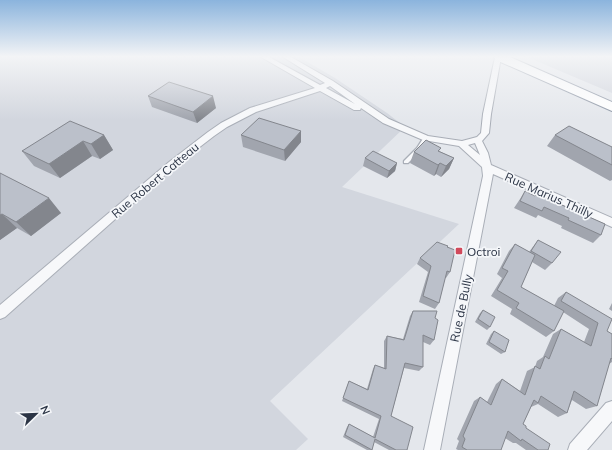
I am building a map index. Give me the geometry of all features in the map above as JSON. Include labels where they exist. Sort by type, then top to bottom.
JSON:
[{"type":"highway","points":[[549,78],[612,107]]},
{"type":"highway","points":[[556,78],[612,100]]},
{"type":"street","points":[[303,78],[372,116],[378,116]]},
{"type":"street","points":[[322,78],[378,116],[426,138],[462,144],[477,140],[485,133],[487,114],[499,78]]},
{"type":"street","name":"Rue Robert Catteau","points":[[0,313],[172,164],[210,134],[253,110],[310,92],[330,83]]},
{"type":"street","name":"Rue de Bully","points":[[432,450],[488,176],[486,156],[482,146],[477,140]]},
{"type":"street","points":[[462,144],[486,166]]},
{"type":"street","name":"Rue Marius Thilly","points":[[486,166],[612,223]]},
{"type":"street","points":[[576,450],[612,409]]},
{"type":"lane","points":[[406,162],[419,149],[426,138]]},
{"type":"shaded area","points":[[0,78],[335,78],[405,127],[342,187],[459,224],[270,401],[308,439],[296,450],[0,450]]},
{"type":"shaded area","points":[[577,78],[612,78],[612,93]]},
{"type":"building","points":[[169,82],[213,96],[193,112],[148,96]]},
{"type":"building","points":[[259,118],[301,131],[284,150],[241,135]]},
{"type":"building","points":[[70,121],[104,135],[91,144],[83,141],[49,164],[22,151]]},
{"type":"building","points":[[569,126],[612,147],[612,165],[555,135]]},
{"type":"building","points":[[426,140],[441,148],[438,151],[454,158],[446,166],[440,163],[438,165],[414,152]]},
{"type":"building","points":[[373,151],[397,163],[389,171],[365,158]]},
{"type":"building","points":[[0,173],[49,198],[16,222],[2,214],[0,215]]},
{"type":"building","points":[[525,191],[535,196],[537,194],[605,224],[601,235],[544,207],[542,211],[520,201]]},
{"type":"building","points":[[538,240],[561,252],[552,263],[531,251]]},
{"type":"building","points":[[437,242],[455,250],[450,272],[447,271],[439,303],[423,296],[431,266],[420,258]]},
{"type":"building","points":[[515,244],[535,255],[521,287],[564,311],[554,331],[516,308],[519,303],[497,290],[508,271],[502,268]]},
{"type":"building","points":[[566,292],[612,319],[607,331],[612,334],[612,359],[611,358],[597,406],[574,391],[567,413],[541,396],[538,403],[534,400],[523,424],[526,428],[550,444],[548,450],[538,450],[522,439],[521,441],[508,431],[501,450],[467,450],[462,447],[465,439],[463,436],[480,397],[491,405],[502,379],[525,395],[535,366],[540,369],[545,356],[549,359],[561,329],[591,346],[598,323],[561,301]]},
{"type":"building","points":[[483,310],[495,317],[490,327],[478,319]]},
{"type":"building","points":[[413,311],[437,311],[435,318],[438,320],[434,340],[423,335],[423,367],[405,363],[391,416],[413,427],[407,450],[396,450],[375,439],[372,450],[345,435],[349,424],[375,438],[381,416],[343,398],[349,381],[368,390],[375,365],[386,369],[387,336],[404,340]]},
{"type":"building","points":[[494,331],[509,340],[505,352],[489,342]]},
{"type":"place","name":"Octroi","points":[[459,251]]}]
